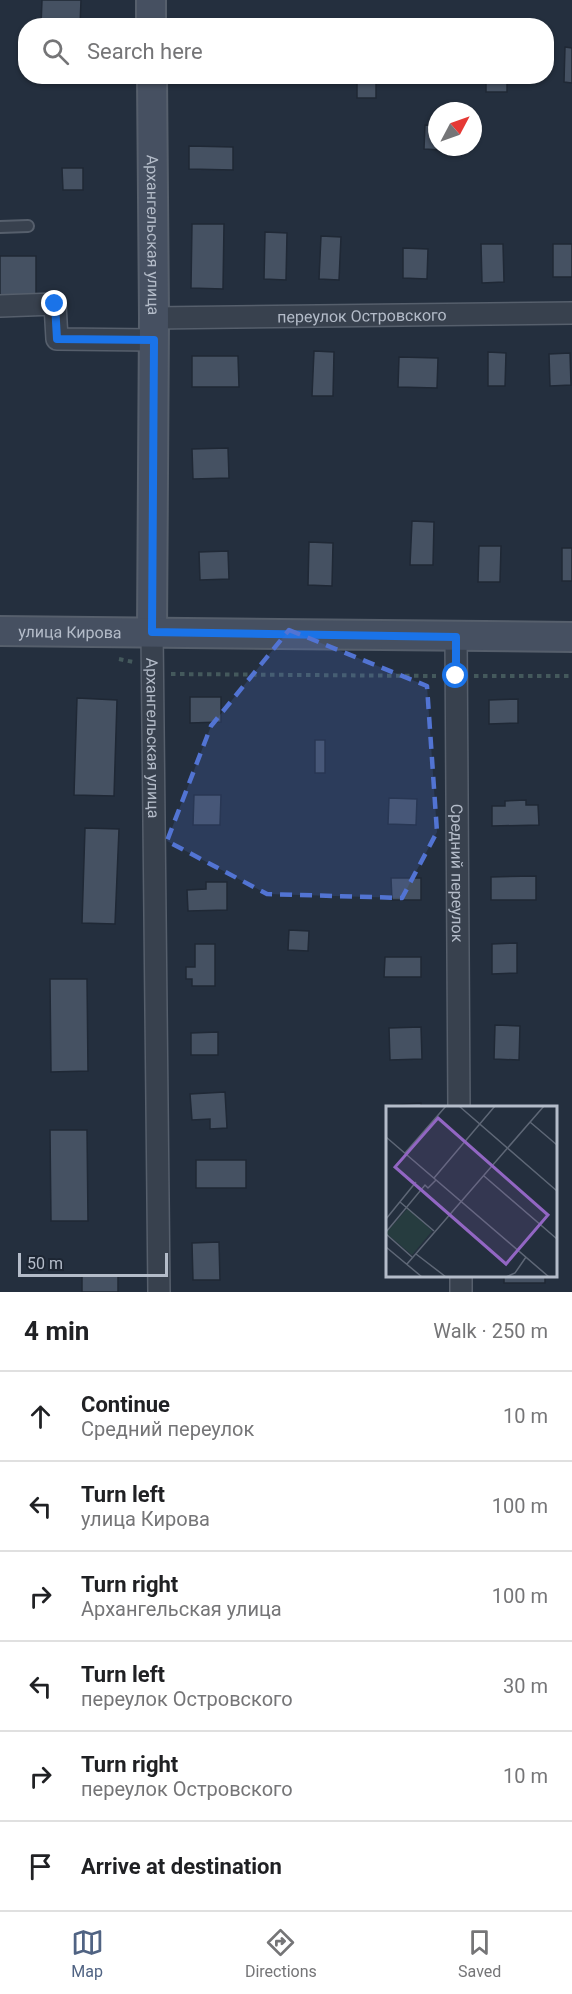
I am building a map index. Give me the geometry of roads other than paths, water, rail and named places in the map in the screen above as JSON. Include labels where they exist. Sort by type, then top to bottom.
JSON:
[{"type":"main road","points":[[151,0],[152,18]]},
{"type":"main road","name":"Архангельская улица","points":[[152,84],[154,329],[152,632]]},
{"type":"main road","name":"улица Кирова","points":[[0,631],[572,637]]},
{"type":"street","name":"переулок Островского","points":[[0,306],[55,304],[57,339],[154,329],[572,313]]},
{"type":"street","name":"Архангельская улица","points":[[152,632],[159,1292]]},
{"type":"street","name":"Средний переулок","points":[[456,637],[459,1106]]},
{"type":"lane","points":[[0,227],[28,226]]}]
